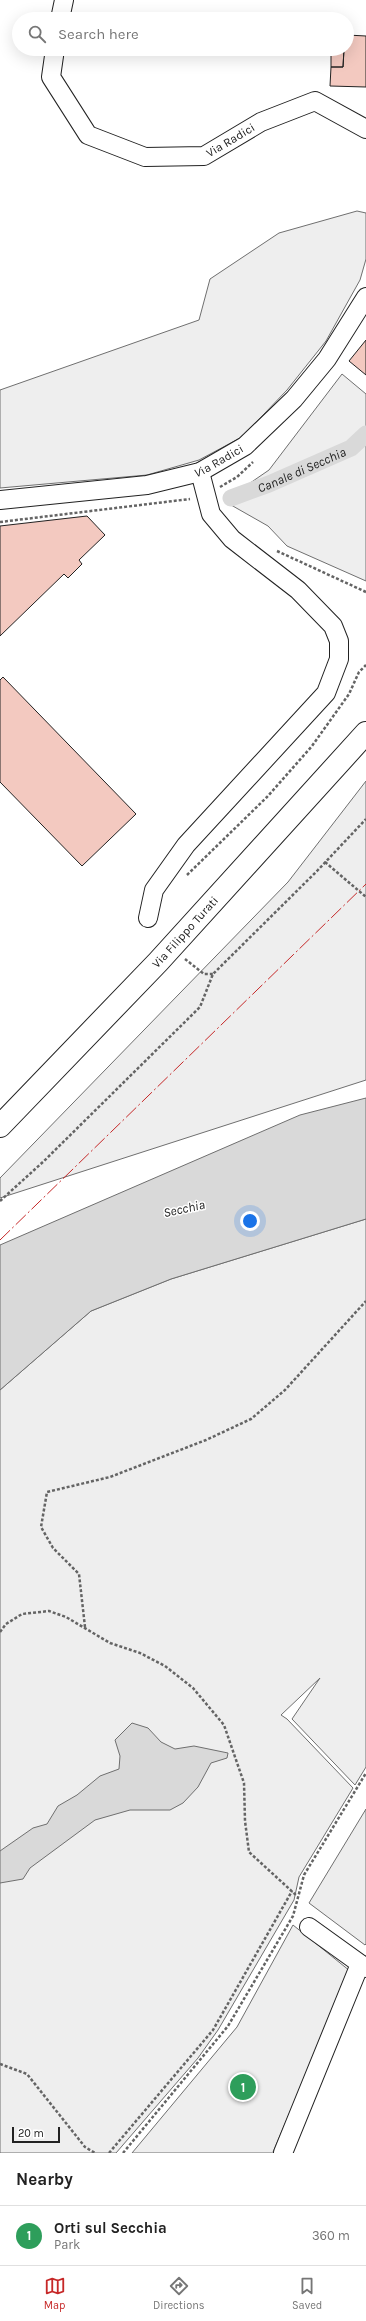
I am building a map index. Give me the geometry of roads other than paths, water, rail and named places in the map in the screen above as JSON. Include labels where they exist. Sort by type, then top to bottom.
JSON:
[{"type":"main road","name":"Via Filippo Turati","points":[[0,1126],[158,962],[366,733]]},
{"type":"street","points":[[61,12],[64,0]]},
{"type":"street","name":"Via Radici","points":[[54,56],[51,77],[88,135],[145,157],[204,156],[261,122],[315,101],[366,129]]},
{"type":"street","name":"Via Radici","points":[[0,500],[147,485],[200,472],[245,446],[294,399],[327,359],[366,297]]},
{"type":"street","points":[[148,918],[154,890],[186,845],[326,693],[339,659],[339,641],[333,626],[298,590],[232,539],[211,514],[205,496],[200,472]]},
{"type":"street","points":[[283,2153],[363,1966],[309,1928]]},
{"type":"water","name":"Secchia","points":[[366,1098],[366,1219],[171,1279],[91,1311],[0,1390],[0,1245],[300,1115]]},
{"type":"water","points":[[132,1723],[148,1728],[161,1742],[175,1749],[194,1746],[228,1753],[227,1758],[211,1763],[198,1787],[183,1803],[170,1810],[130,1810],[95,1820],[30,1868],[23,1879],[0,1883],[0,1851],[33,1828],[47,1824],[58,1806],[77,1795],[100,1776],[119,1769],[120,1756],[115,1740]]},
{"type":"waterway","name":"Canale di Secchia","points":[[231,498],[269,484],[351,448],[366,434]]},
{"type":"place","name":"Orti sul Secchia","points":[[243,2087]]}]
